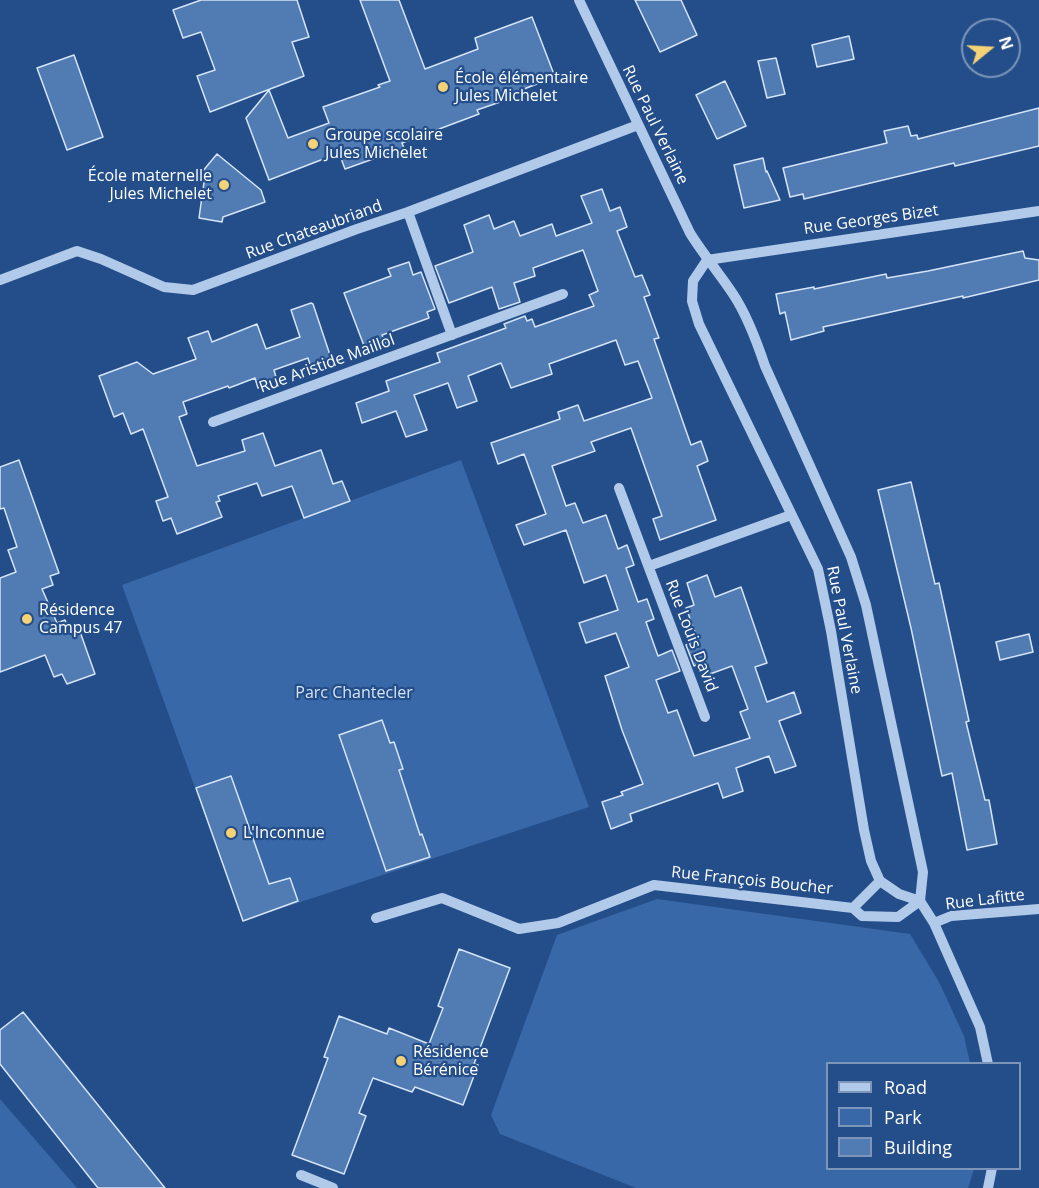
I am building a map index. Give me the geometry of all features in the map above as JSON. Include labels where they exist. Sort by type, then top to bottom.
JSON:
[{"type":"street","name":"Rue Paul Verlaine","points":[[579,0],[690,233],[734,296],[850,556],[866,605],[923,872],[920,901]]},
{"type":"street","name":"Rue Chateaubriand","points":[[0,280],[77,251],[164,287],[193,290],[638,125]]},
{"type":"street","name":"Rue Georges Bizet","points":[[707,260],[1039,211]]},
{"type":"street","points":[[408,212],[452,335]]},
{"type":"street","name":"Rue Paul Verlaine","points":[[707,260],[693,281],[692,301],[699,324],[818,569],[831,631],[864,830],[871,861],[880,881]]},
{"type":"street","name":"Rue Aristide Maillol","points":[[213,422],[563,294]]},
{"type":"street","name":"Rue Louis David","points":[[620,488],[705,717]]},
{"type":"street","name":"Rue Louis David","points":[[649,566],[791,515]]},
{"type":"street","points":[[880,881],[899,894],[920,901],[934,923],[980,1027],[988,1062]]},
{"type":"street","name":"Rue François Boucher","points":[[853,908],[880,881]]},
{"type":"street","name":"Rue François Boucher","points":[[376,918],[442,898],[519,929],[558,923],[654,885],[853,908],[862,916],[898,917],[920,901]]},
{"type":"street","name":"Rue Lafitte","points":[[934,923],[951,916],[1039,909]]},
{"type":"street","points":[[988,1188],[992,1170]]},
{"type":"street","points":[[301,1175],[333,1188]]},
{"type":"green space","name":"Parc Chantecler","points":[[461,460],[589,807],[243,921],[122,585]]},
{"type":"green space","points":[[657,899],[910,934],[939,982],[964,1036],[970,1062],[826,1062],[826,1170],[974,1170],[968,1188],[636,1188],[500,1134],[491,1115],[557,935]]},
{"type":"green space","points":[[0,1099],[77,1188],[0,1188]]},
{"type":"building","points":[[201,0],[297,0],[309,37],[292,42],[304,76],[210,112],[197,76],[215,70],[201,32],[183,38],[173,10]]},
{"type":"building","points":[[360,0],[399,0],[425,69],[478,49],[475,38],[532,17],[555,77],[498,99],[500,102],[477,110],[479,114],[402,143],[404,148],[345,169],[339,153],[269,180],[246,118],[269,90],[288,138],[329,123],[323,107],[380,87],[378,85],[390,81]]},
{"type":"building","points":[[635,0],[681,0],[697,35],[660,52]]},
{"type":"building","points":[[849,36],[854,59],[817,67],[812,45]]},
{"type":"building","points":[[74,55],[103,137],[67,150],[37,68]]},
{"type":"building","points":[[776,58],[785,94],[767,98],[758,61]]},
{"type":"building","points":[[725,81],[746,126],[717,139],[696,95]]},
{"type":"building","points":[[1039,108],[1039,146],[955,166],[954,163],[804,199],[803,194],[790,197],[783,168],[887,143],[884,131],[908,126],[911,136],[917,135],[918,139]]},
{"type":"building","points":[[217,154],[261,190],[265,202],[223,217],[222,222],[199,218],[205,175],[202,172]]},
{"type":"building","points":[[763,158],[766,172],[780,200],[744,208],[734,165]]},
{"type":"building","points":[[602,189],[610,211],[620,207],[627,227],[617,231],[635,277],[642,275],[650,295],[644,297],[659,338],[654,339],[691,445],[701,441],[708,461],[697,466],[716,520],[660,540],[653,519],[662,516],[631,428],[591,442],[595,451],[552,466],[566,506],[575,503],[583,523],[606,515],[618,549],[627,545],[634,565],[626,568],[638,602],[647,599],[654,619],[646,622],[658,656],[672,650],[680,671],[656,680],[668,713],[677,710],[694,756],[750,738],[740,712],[748,709],[732,666],[710,674],[706,661],[694,666],[686,645],[698,640],[686,608],[694,605],[687,583],[707,575],[715,597],[741,587],[767,663],[755,667],[767,702],[794,692],[801,713],[779,721],[796,766],[775,773],[769,756],[736,768],[743,791],[723,798],[718,783],[630,814],[632,821],[611,829],[602,802],[623,795],[621,792],[643,784],[622,730],[605,676],[629,667],[616,633],[586,643],[579,623],[618,610],[606,575],[584,583],[566,530],[524,545],[516,525],[546,514],[524,454],[498,464],[491,443],[560,419],[558,412],[578,405],[584,421],[652,398],[638,361],[625,365],[616,340],[549,364],[552,374],[511,388],[501,363],[468,376],[477,401],[457,408],[448,383],[414,395],[427,430],[406,437],[396,411],[362,423],[356,403],[389,391],[386,381],[440,362],[437,353],[506,328],[504,324],[525,316],[527,321],[532,319],[535,327],[594,306],[589,295],[598,291],[583,250],[533,268],[535,276],[514,283],[520,302],[499,309],[492,287],[449,303],[435,266],[473,252],[464,225],[489,215],[494,229],[514,221],[520,236],[552,224],[556,236],[592,223],[581,196]]},
{"type":"building","points":[[1023,251],[1025,258],[1039,260],[1039,280],[823,327],[824,331],[791,340],[785,312],[780,314],[776,294],[814,287],[814,289],[886,274],[887,278],[928,271]]},
{"type":"building","points":[[409,262],[413,275],[421,272],[435,309],[427,312],[429,318],[382,335],[386,343],[366,351],[344,293],[391,276],[388,269]]},
{"type":"building","points":[[311,303],[332,361],[311,368],[308,358],[274,370],[277,381],[258,388],[255,378],[183,402],[187,414],[179,417],[197,466],[245,451],[242,440],[263,433],[275,466],[321,450],[333,484],[342,481],[350,501],[304,518],[292,486],[262,496],[257,483],[218,496],[220,501],[216,502],[222,517],[177,534],[171,518],[163,521],[156,501],[168,497],[143,429],[131,434],[123,413],[114,417],[99,376],[137,362],[153,374],[196,359],[188,338],[208,331],[212,342],[257,324],[266,349],[300,337],[291,310]]},
{"type":"building","name":"Résidence Campus 47","points":[[19,460],[59,573],[50,576],[53,585],[42,589],[57,623],[65,620],[69,630],[78,626],[95,674],[67,684],[62,674],[54,677],[45,655],[0,672],[0,578],[16,572],[8,550],[17,547],[4,508],[0,509],[0,467]]},
{"type":"building","points":[[911,482],[935,584],[939,583],[969,721],[966,722],[985,800],[989,800],[997,844],[967,850],[952,773],[942,776],[911,628],[878,490]]},
{"type":"building","points":[[1029,634],[1033,652],[1000,660],[996,642]]},
{"type":"building","points":[[382,720],[390,743],[394,742],[403,769],[399,770],[420,835],[422,834],[430,857],[386,871],[339,735]]},
{"type":"building","name":"L'Inconnue","points":[[231,776],[269,884],[290,878],[298,901],[243,921],[196,788]]},
{"type":"building","name":"Résidence Bérénice","points":[[459,949],[510,968],[474,1064],[478,1065],[463,1105],[415,1087],[412,1092],[373,1078],[359,1113],[366,1116],[344,1174],[292,1155],[328,1058],[324,1057],[339,1016],[387,1034],[389,1028],[429,1044],[443,1008],[438,1006]]},
{"type":"building","points":[[23,1012],[165,1188],[98,1188],[0,1064],[0,1030]]},
{"type":"place","name":"École élémentaire Jules Michelet","points":[[443,87]]},
{"type":"place","name":"Groupe scolaire Jules Michelet","points":[[313,144]]},
{"type":"place","name":"École maternelle Jules Michelet","points":[[224,185]]},
{"type":"place","name":"Résidence Campus 47","points":[[27,619]]},
{"type":"place","name":"L'Inconnue","points":[[231,833]]},
{"type":"place","name":"Résidence Bérénice","points":[[401,1061]]}]
